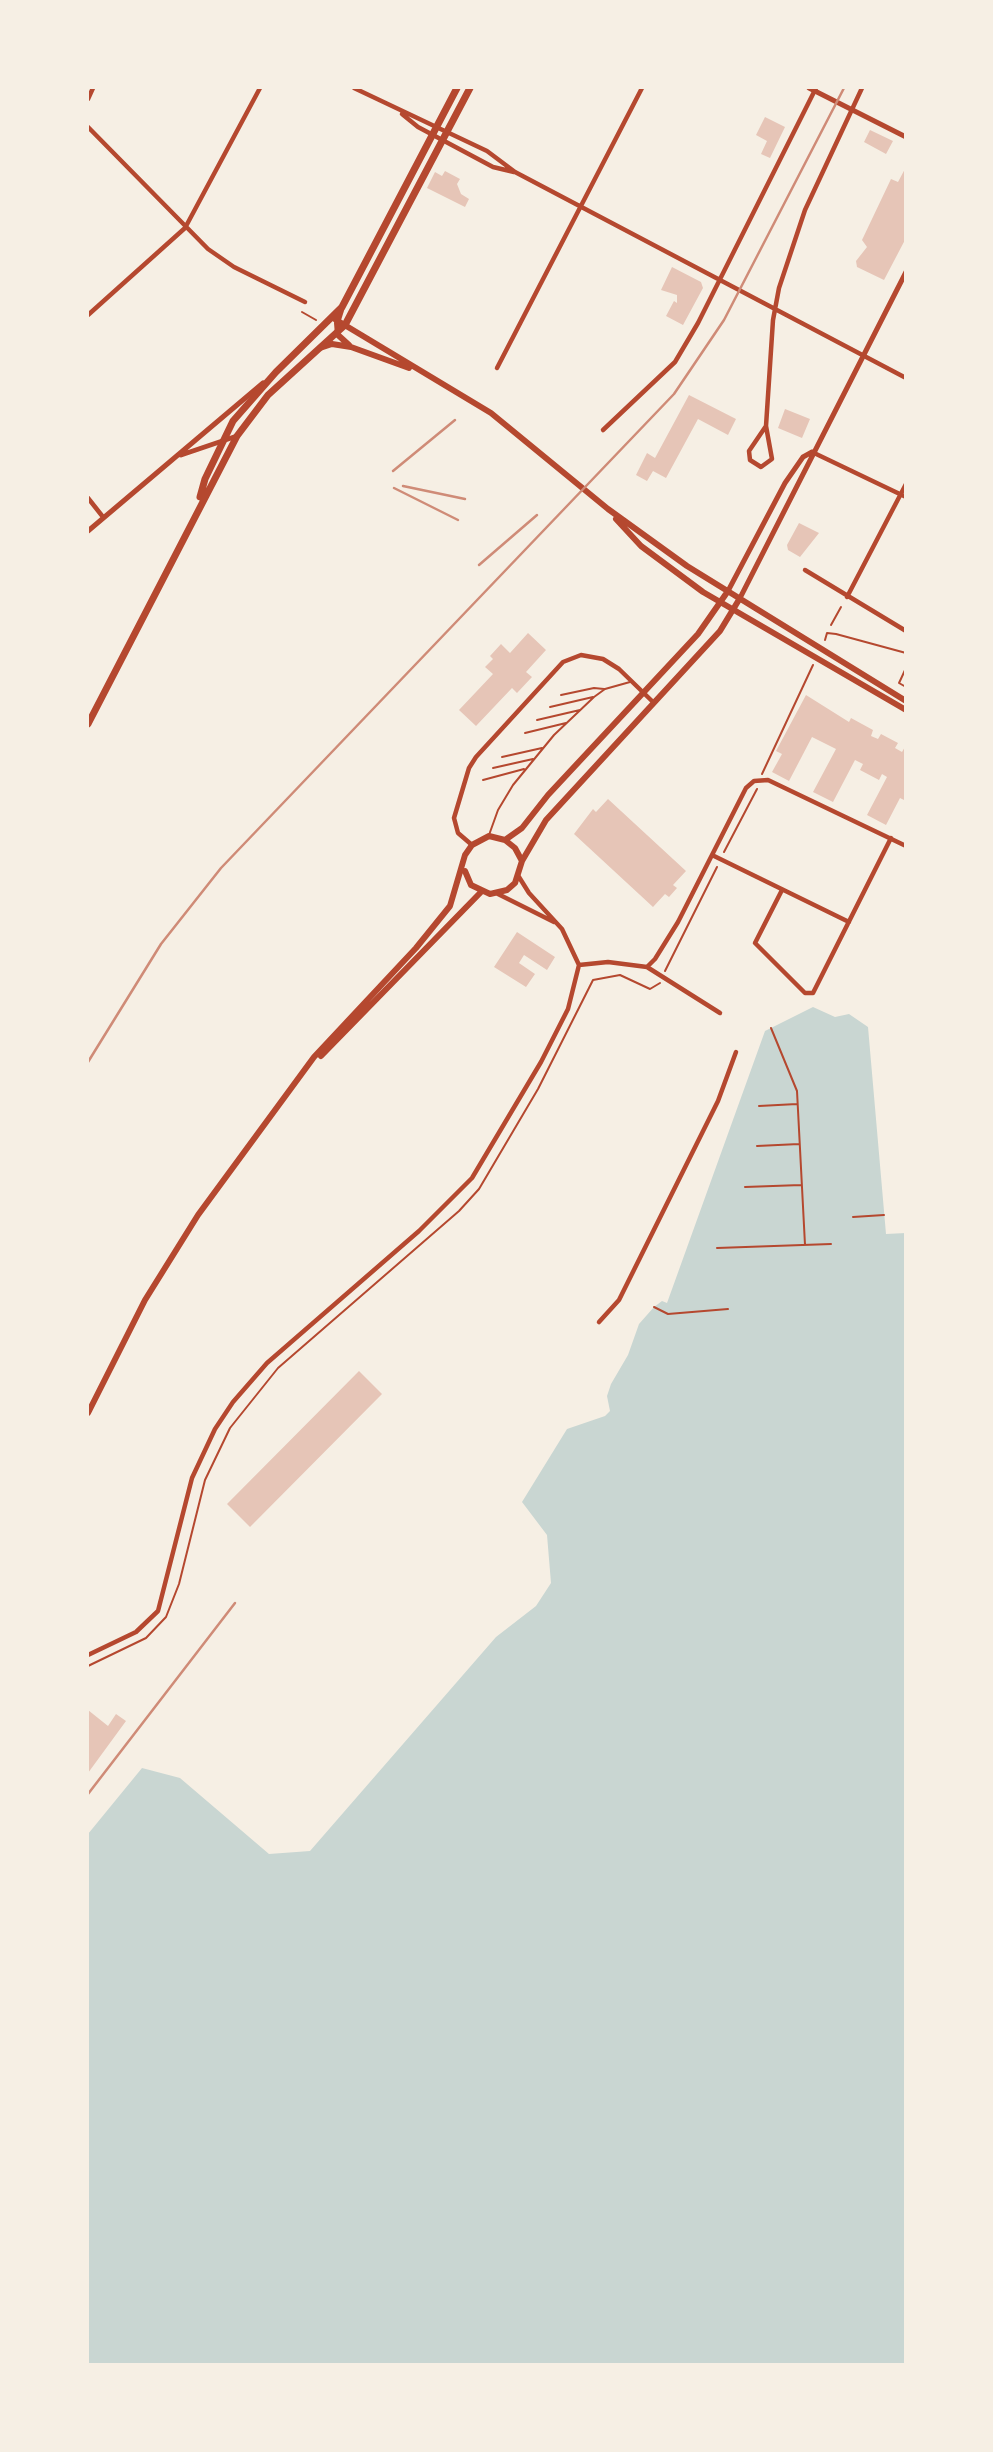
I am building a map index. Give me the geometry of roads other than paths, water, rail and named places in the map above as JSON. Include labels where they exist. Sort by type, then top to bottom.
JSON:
[{"type":"highway","points":[[88,724],[237,436],[268,395],[338,332],[342,307],[457,88]]},
{"type":"highway","points":[[195,515],[205,479],[233,421],[276,372],[339,321],[470,88]]},
{"type":"main road","points":[[339,321],[500,420],[608,509],[687,566],[905,701]]},
{"type":"main road","points":[[338,332],[351,346]]},
{"type":"main road","points":[[318,349],[331,344],[351,346],[424,373]]},
{"type":"main road","points":[[608,509],[640,546],[733,611],[905,710]]},
{"type":"main road","points":[[505,840],[522,828],[548,795],[644,694],[722,603],[728,591]]},
{"type":"main road","points":[[466,855],[465,875],[481,892],[498,894],[508,890],[519,877],[522,861],[546,820],[719,631],[740,598]]},
{"type":"main road","points":[[88,1413],[145,1300],[174,1252],[229,1171],[297,1080],[444,914],[458,888],[466,855],[472,845],[489,836],[505,840],[515,848],[522,861]]},
{"type":"main road","points":[[297,1080],[481,892]]},
{"type":"street","points":[[88,99],[93,88]]},
{"type":"street","points":[[88,315],[185,228],[260,88]]},
{"type":"street","points":[[354,88],[492,167],[515,172]]},
{"type":"street","points":[[497,368],[642,88]]},
{"type":"street","points":[[603,430],[675,362],[813,88],[850,110],[905,136]]},
{"type":"street","points":[[766,426],[749,451],[750,460],[761,467],[772,459],[766,426],[775,308],[805,211],[862,88]]},
{"type":"street","points":[[398,111],[438,126],[498,157],[515,172],[905,378]]},
{"type":"street","points":[[88,127],[185,228],[234,267],[305,302]]},
{"type":"street","points":[[740,598],[905,272]]},
{"type":"street","points":[[88,531],[276,372]]},
{"type":"street","points":[[178,456],[237,436]]},
{"type":"street","points":[[812,452],[903,496]]},
{"type":"street","points":[[728,591],[785,483],[803,457],[812,452]]},
{"type":"street","points":[[848,597],[903,496],[905,484]]},
{"type":"street","points":[[88,498],[103,517]]},
{"type":"street","points":[[805,570],[905,631]]},
{"type":"street","points":[[472,845],[458,833],[454,818],[464,779],[476,757],[563,662],[591,655],[619,669],[653,702]]},
{"type":"street","points":[[646,967],[678,922],[746,788],[760,779],[768,780],[905,846]]},
{"type":"street","points":[[782,890],[755,943],[804,993],[813,993],[891,838]]},
{"type":"street","points":[[712,855],[849,922]]},
{"type":"street","points":[[88,1655],[136,1632],[158,1611],[198,1463],[215,1429],[250,1381],[295,1338],[419,1231],[472,1178],[541,1062],[568,1009],[579,965],[567,937],[519,877]]},
{"type":"street","points":[[498,894],[555,922]]},
{"type":"street","points":[[579,965],[608,962],[646,967],[720,1013]]},
{"type":"street","points":[[599,1322],[619,1300],[718,1101],[736,1052]]},
{"type":"lane","points":[[489,836],[498,810],[525,769],[544,747],[594,697],[605,690],[632,682]]},
{"type":"lane","points":[[561,695],[594,688],[605,690]]},
{"type":"lane","points":[[550,706],[594,697]]},
{"type":"lane","points":[[537,720],[581,710]]},
{"type":"lane","points":[[525,733],[567,723]]},
{"type":"lane","points":[[502,757],[544,747]]},
{"type":"lane","points":[[493,768],[533,759]]},
{"type":"lane","points":[[483,780],[525,769]]},
{"type":"railway","points":[[88,1062],[161,944],[221,868],[674,394],[724,320],[844,88]]},
{"type":"railway","points":[[393,471],[455,420]]},
{"type":"railway","points":[[403,486],[465,499]]},
{"type":"railway","points":[[394,488],[458,520]]},
{"type":"railway","points":[[479,565],[537,515]]},
{"type":"railway","points":[[88,1794],[235,1603]]}]
